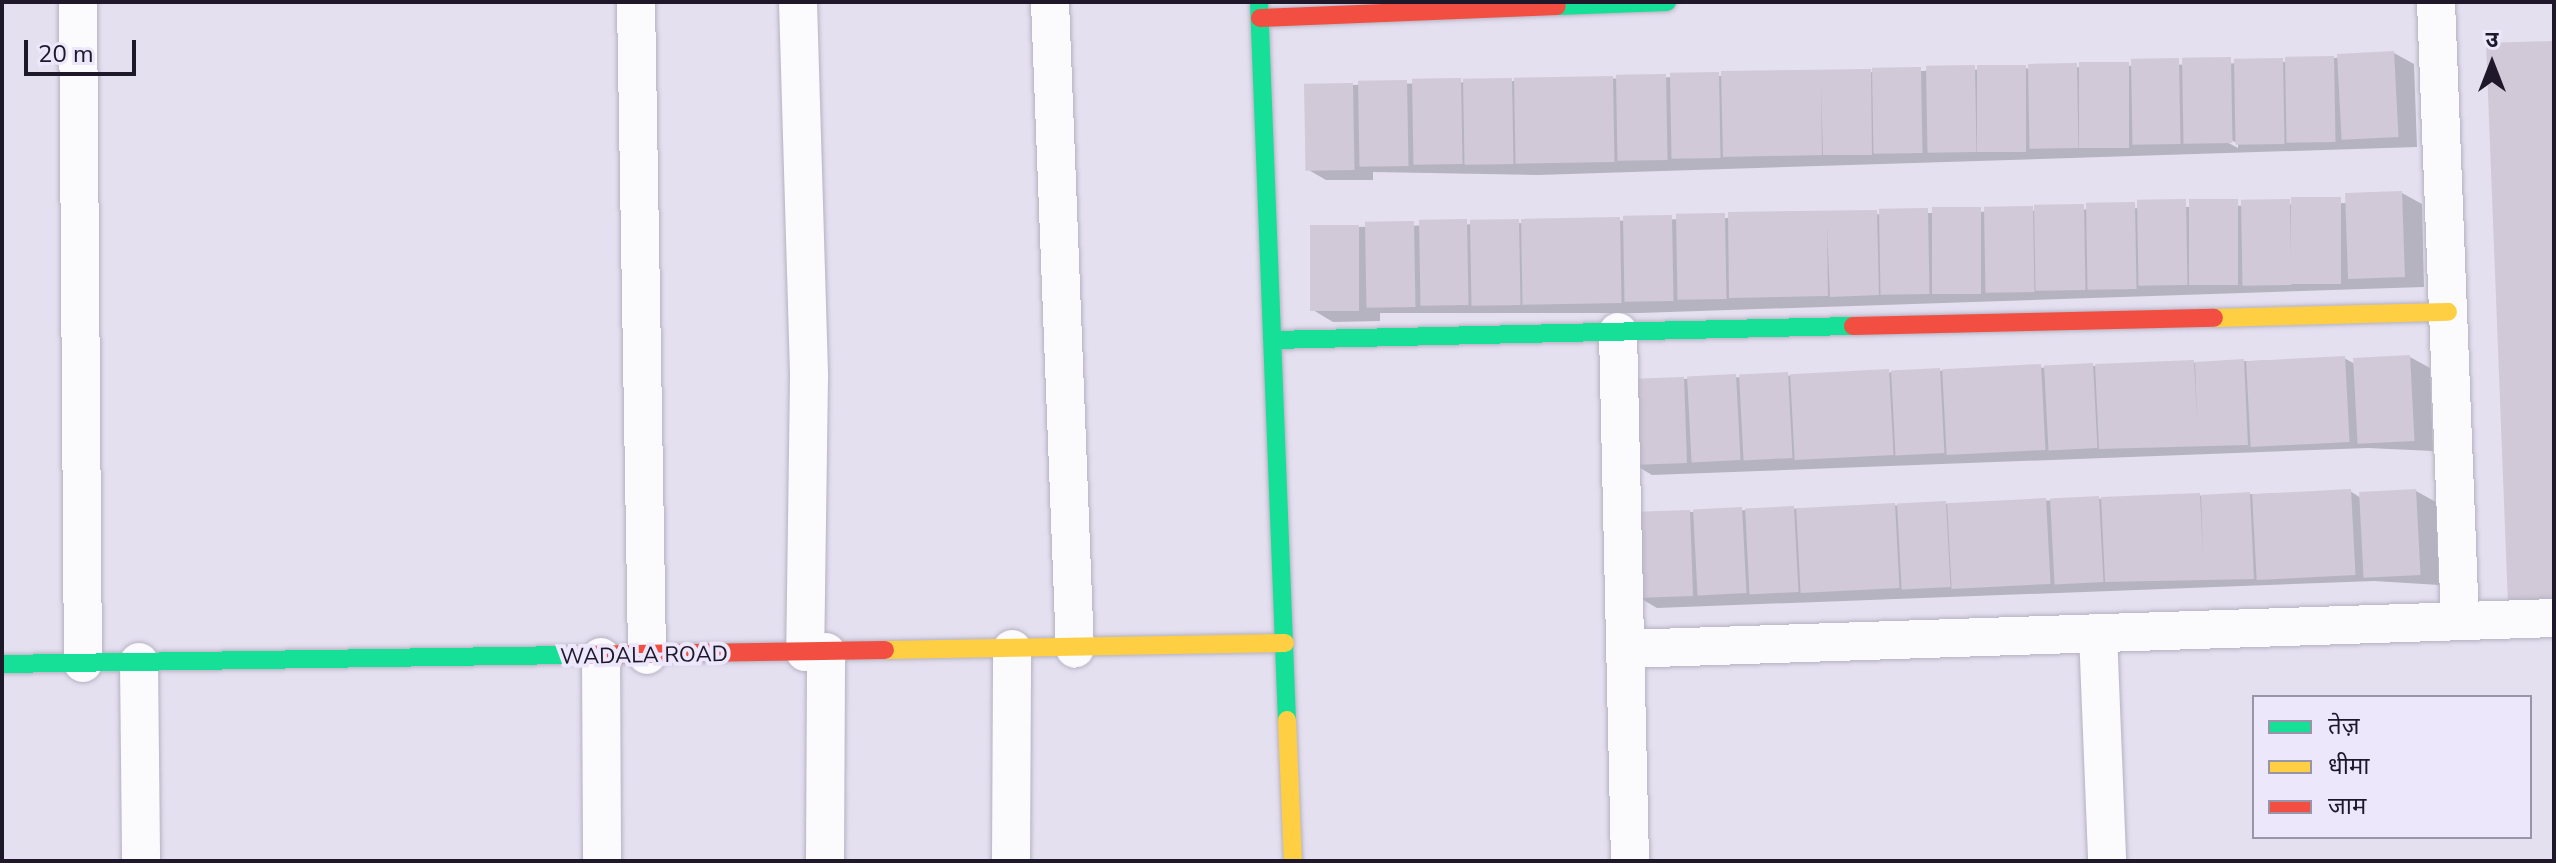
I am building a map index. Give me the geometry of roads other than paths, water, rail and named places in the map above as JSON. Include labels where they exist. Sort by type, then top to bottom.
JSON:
[{"type":"street","points":[[78,2],[83,663]]},
{"type":"street","points":[[636,2],[647,655]]},
{"type":"street","points":[[798,2],[815,652],[825,861]]},
{"type":"street","points":[[1050,2],[1075,649]]},
{"type":"street","points":[[1293,861],[1260,10],[1667,2]]},
{"type":"street","points":[[2436,2],[2460,621]]},
{"type":"street","points":[[1274,340],[2448,312]]},
{"type":"street","points":[[1618,332],[1630,861]]},
{"type":"street","points":[[1625,649],[2554,618]]},
{"type":"street","points":[[2098,633],[2107,861]]},
{"type":"street","name":"WADALA ROAD","points":[[2,664],[601,657],[1285,643]]},
{"type":"street","points":[[1011,861],[1012,649]]},
{"type":"street","points":[[601,657],[602,861]]},
{"type":"street","points":[[139,662],[141,861]]}]
